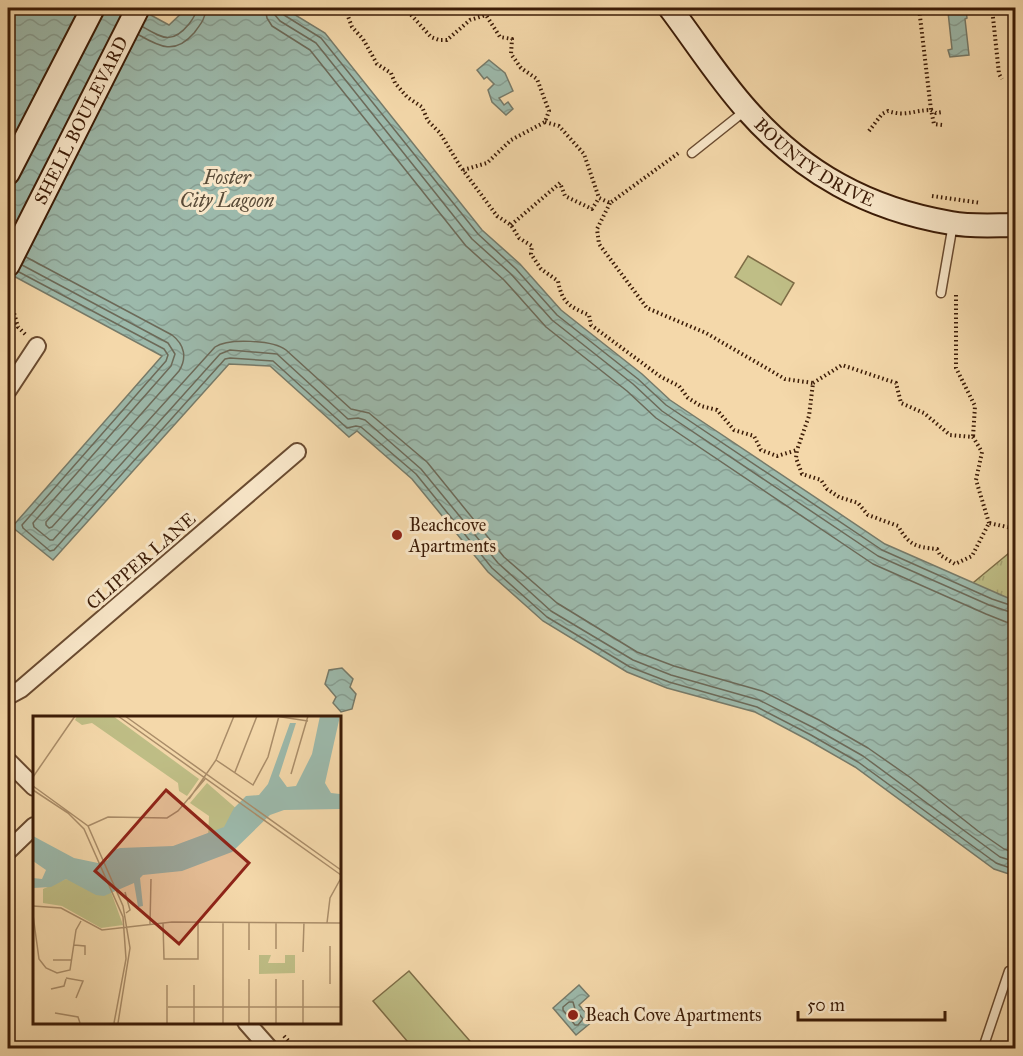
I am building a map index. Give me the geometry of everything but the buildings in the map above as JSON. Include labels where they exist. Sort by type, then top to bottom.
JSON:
[{"type":"main road","points":[[8,174],[93,8]]},
{"type":"main road","name":"SHELL BOULEVARD","points":[[8,264],[138,8]]},
{"type":"main road","name":"BOUNTY DRIVE","points":[[670,8],[746,109],[786,150],[837,185],[898,211],[953,224],[1016,225]]},
{"type":"street","points":[[8,390],[37,346]]},
{"type":"street","name":"CLIPPER LANE","points":[[8,696],[21,689],[297,453]]},
{"type":"street","points":[[8,761],[33,787]]},
{"type":"street","points":[[8,851],[33,827]]},
{"type":"street","points":[[247,1023],[269,1048]]},
{"type":"lane","points":[[690,150],[746,109]]},
{"type":"lane","points":[[941,293],[953,224]]},
{"type":"lane","points":[[983,1048],[1009,970]]},
{"type":"path","points":[[340,8],[346,11],[352,27],[363,39],[377,64],[391,73],[395,83],[407,97],[422,107],[429,121],[440,133],[463,170],[497,216],[511,225],[519,238],[532,246],[531,254],[541,269],[558,281],[560,294],[570,307],[589,315],[591,326],[661,377],[679,386],[688,398],[701,406],[717,410],[734,430],[754,436],[760,450],[777,456],[796,450]]},
{"type":"path","points":[[346,11],[351,8]]},
{"type":"path","points":[[405,8],[431,37],[439,40],[447,40],[470,20],[486,15],[490,8]]},
{"type":"path","points":[[919,8],[934,124],[942,125]]},
{"type":"path","points":[[1002,79],[999,74],[993,9],[1016,9]]},
{"type":"path","points":[[463,170],[487,163],[511,140],[544,122],[549,111],[537,79],[521,68],[511,54],[512,39],[500,37],[486,15]]},
{"type":"path","points":[[868,131],[882,114],[888,111],[902,115],[932,110],[936,113],[943,112]]},
{"type":"path","points":[[544,122],[559,126],[584,154],[599,198],[610,203]]},
{"type":"path","points":[[690,150],[610,203],[597,229],[599,244],[647,308],[706,333],[785,379],[813,383],[842,365],[896,383],[901,404],[924,413],[950,435],[973,437]]},
{"type":"path","points":[[511,225],[560,183],[565,196],[592,209],[599,198]]},
{"type":"path","points":[[923,195],[988,203]]},
{"type":"path","points":[[813,383],[809,416],[796,450],[796,458],[802,474],[821,480],[827,489],[839,497],[858,504],[868,515],[898,526],[906,540],[919,548],[937,549],[940,555],[955,564],[972,556],[989,523],[976,480],[982,453],[973,437],[975,406],[956,368],[956,295]]},
{"type":"path","points":[[8,297],[18,327],[37,346]]},
{"type":"path","points":[[8,336],[16,321]]},
{"type":"path","points":[[989,523],[1016,529]]},
{"type":"green space","points":[[748,256],[794,283],[781,305],[735,277]]},
{"type":"green space","points":[[1015,548],[1015,621],[956,597]]},
{"type":"green space","points":[[409,971],[476,1048],[413,1048],[373,1001]]},
{"type":"water","name":"Foster City Lagoon","points":[[8,8],[138,8],[169,25],[187,8],[284,8],[325,33],[482,230],[520,264],[561,310],[642,374],[670,400],[885,544],[1015,601],[1015,876],[994,869],[855,767],[808,740],[755,712],[667,688],[627,672],[543,621],[488,572],[412,479],[357,431],[349,437],[270,366],[229,364],[53,560],[12,527],[162,356],[8,273]]},
{"type":"water","points":[[966,10],[969,55],[950,57],[948,50],[952,49],[948,12]]},
{"type":"water","points":[[489,60],[505,73],[513,91],[499,98],[504,105],[508,102],[513,109],[506,115],[492,102],[488,90],[494,84],[487,77],[484,79],[477,70]]},
{"type":"water","points":[[342,668],[353,679],[350,687],[356,694],[352,709],[341,712],[333,703],[336,697],[325,684],[329,670]]},
{"type":"water","name":"Beach Cove Apartments","points":[[579,985],[589,996],[579,1005],[593,1021],[576,1035],[553,1008]]},
{"type":"place","name":"Beachcove Apartments","points":[[397,535]]},
{"type":"place","name":"Beach Cove Apartments","points":[[573,1015]]}]
